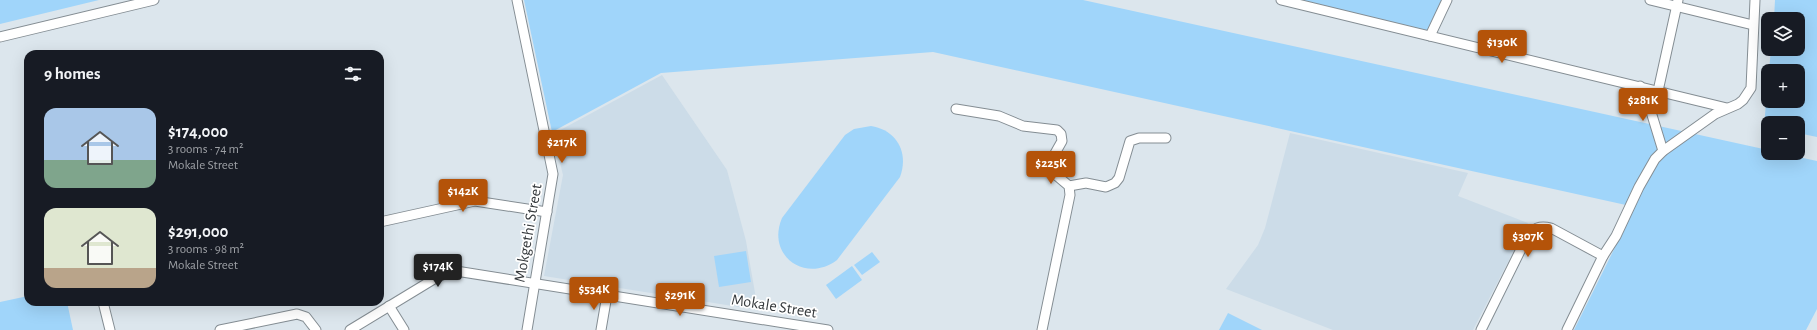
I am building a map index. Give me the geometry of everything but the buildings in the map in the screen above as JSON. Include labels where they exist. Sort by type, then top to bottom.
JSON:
[{"type":"street","points":[[0,37],[154,0]]},
{"type":"street","name":"Mokgethi Street","points":[[517,0],[552,168],[553,184],[527,330]]},
{"type":"street","points":[[1281,0],[1728,108]]},
{"type":"street","points":[[1430,36],[1447,0]]},
{"type":"street","points":[[1650,0],[1678,3],[1753,25]]},
{"type":"street","points":[[1567,330],[1603,256],[1616,236],[1650,166],[1663,150],[1715,114],[1743,100],[1751,88],[1755,0]]},
{"type":"street","points":[[1658,91],[1678,3]]},
{"type":"street","points":[[1640,86],[1648,102],[1663,150]]},
{"type":"street","points":[[956,109],[999,116],[1023,126],[1057,130],[1061,134],[1062,141],[1053,157],[1051,169],[1069,186],[1070,195],[1042,330]]},
{"type":"street","points":[[1069,186],[1086,183],[1106,186],[1113,185],[1119,178],[1130,141],[1139,138],[1166,138]]},
{"type":"street","points":[[384,221],[475,201],[547,212]]},
{"type":"street","points":[[1481,330],[1526,237],[1534,229],[1543,226],[1551,228],[1603,256]]},
{"type":"street","name":"Mokale Street","points":[[350,330],[434,279],[451,272],[469,272],[534,284],[828,330]]},
{"type":"street","points":[[601,330],[607,295]]},
{"type":"street","points":[[104,306],[110,330]]},
{"type":"street","points":[[389,306],[404,330]]},
{"type":"street","points":[[220,330],[297,314],[306,317],[316,330]]},
{"type":"shaded area","points":[[0,0],[99,0],[0,24]]},
{"type":"shaded area","points":[[524,0],[1083,0],[1761,148],[1761,160],[1805,160],[1805,158],[1817,161],[1817,309],[1806,330],[1574,330],[1635,207],[933,52],[661,73],[552,132]]},
{"type":"shaded area","points":[[1301,0],[1444,0],[1426,32]]},
{"type":"shaded area","points":[[1775,0],[1817,0],[1817,137],[1805,134],[1805,116],[1765,116],[1766,108],[1805,108],[1805,64],[1770,64],[1770,56],[1805,56],[1805,12],[1774,12]]},
{"type":"shaded area","points":[[662,75],[727,170],[746,241],[758,310],[544,276],[563,175],[553,134]]},
{"type":"shaded area","points":[[871,126],[888,132],[899,144],[903,159],[900,177],[837,260],[825,267],[813,269],[801,267],[792,262],[784,254],[779,244],[778,231],[782,218],[845,135],[854,129]]},
{"type":"shaded area","points":[[1290,133],[1468,173],[1458,196],[1528,223],[1473,330],[1333,330],[1226,289],[1258,245],[1265,228]]},
{"type":"shaded area","points":[[746,251],[751,282],[719,287],[714,256]]},
{"type":"shaded area","points":[[872,252],[880,262],[862,275],[854,265]]},
{"type":"shaded area","points":[[852,266],[862,280],[836,299],[826,285]]},
{"type":"shaded area","points":[[24,297],[24,306],[68,306],[73,330],[0,330],[0,302]]},
{"type":"shaded area","points":[[1228,313],[1262,330],[1219,330]]}]
